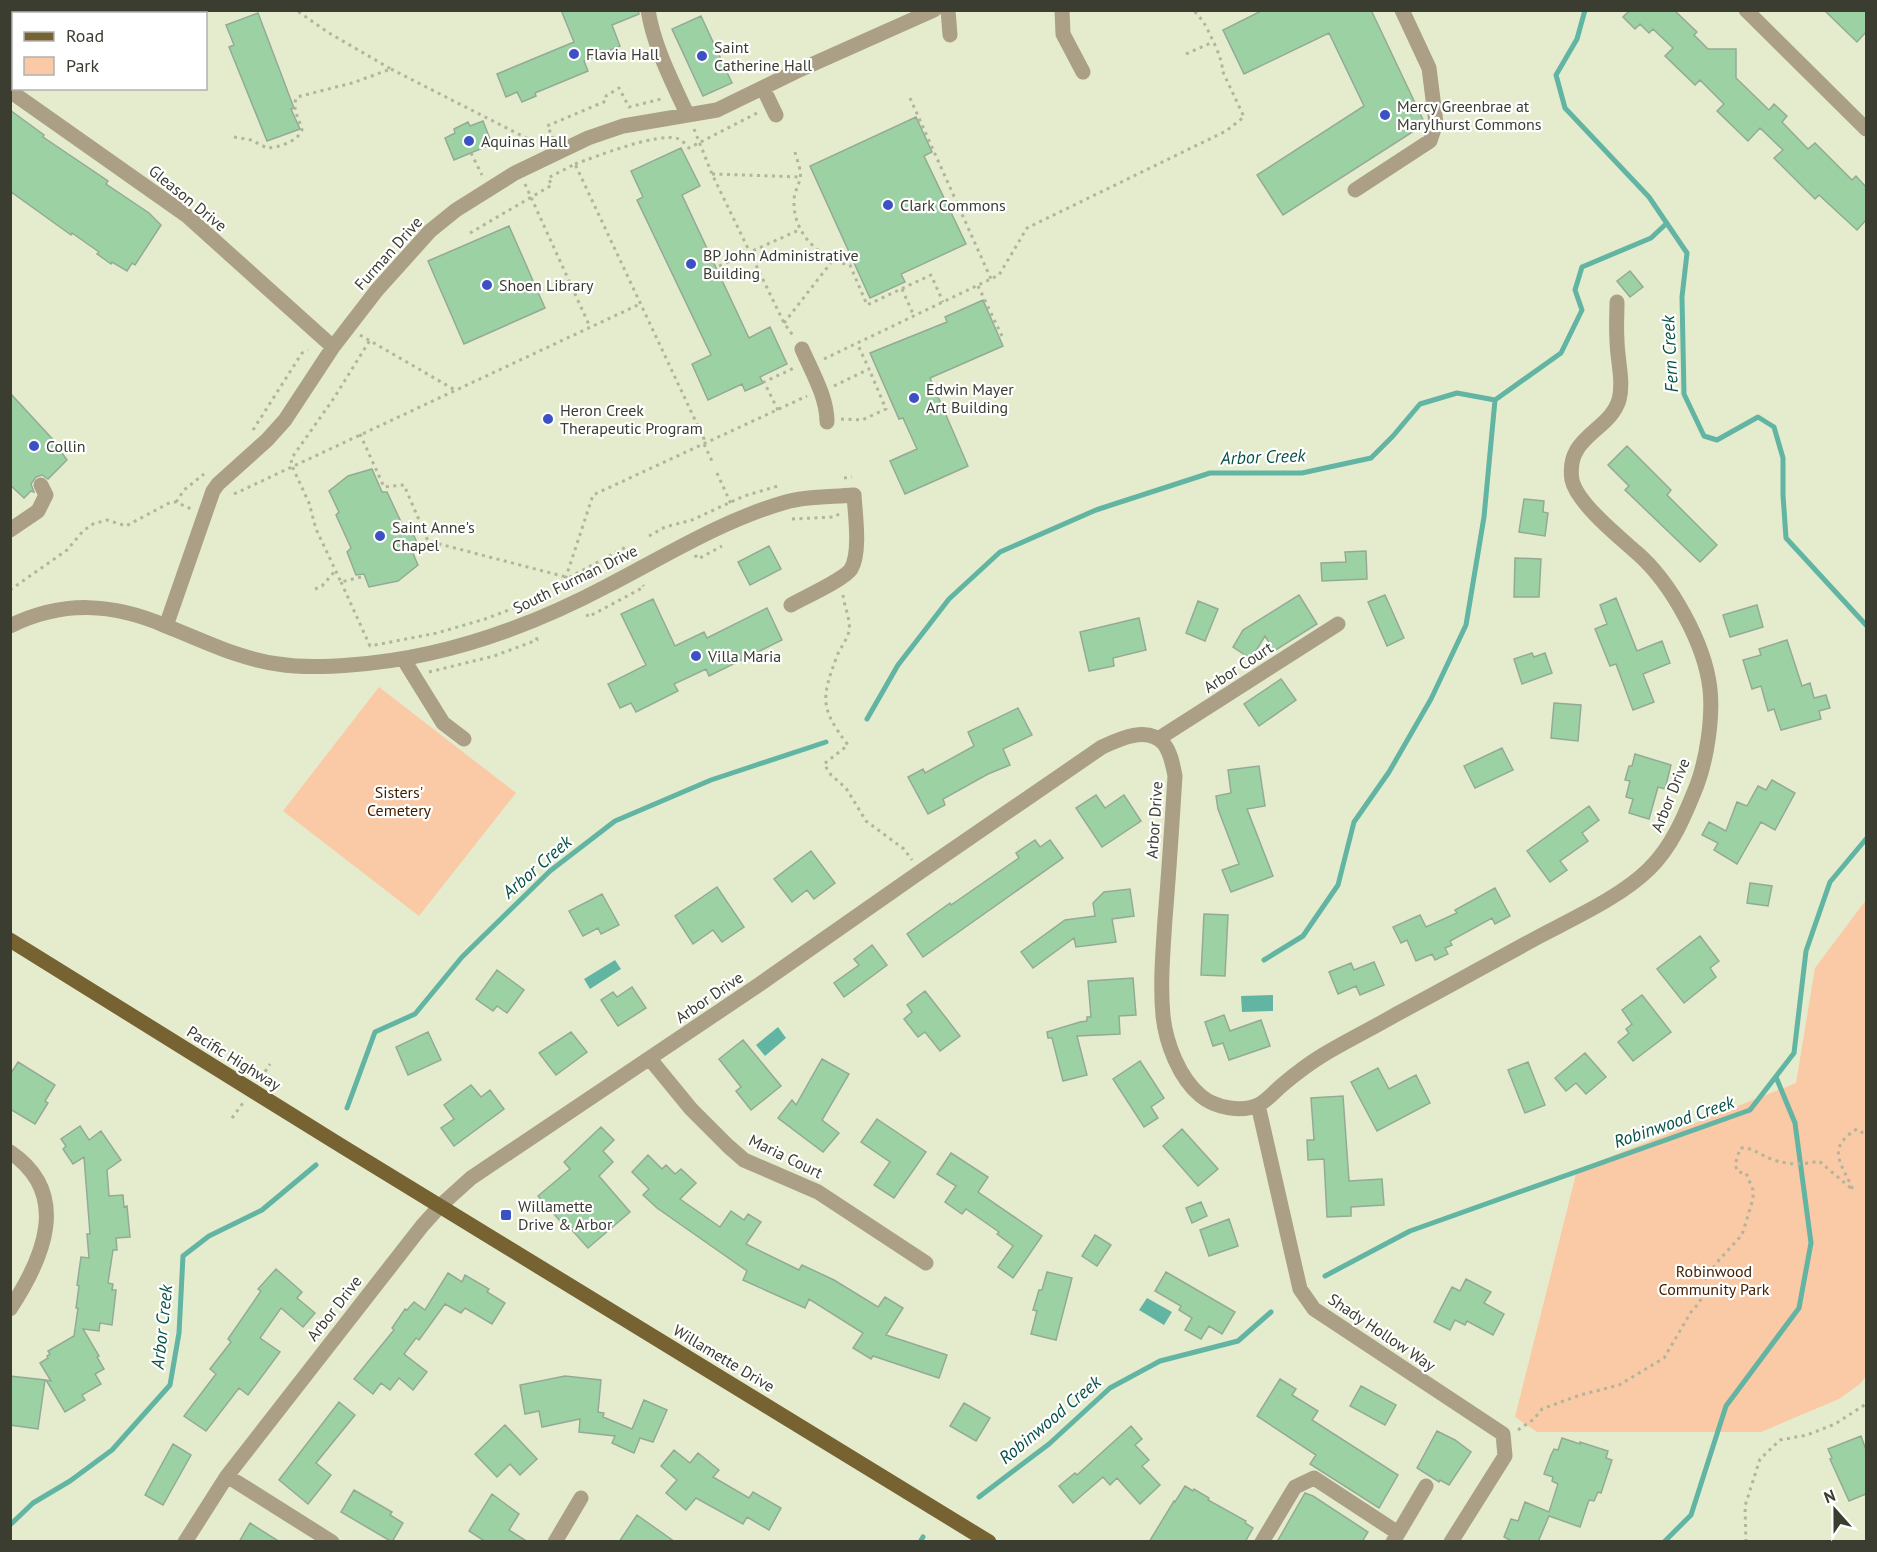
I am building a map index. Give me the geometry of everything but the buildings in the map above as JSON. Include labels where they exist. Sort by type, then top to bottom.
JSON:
[{"type":"main road","name":"Pacific Highway","points":[[10,940],[440,1206]]},
{"type":"main road","name":"Willamette Drive","points":[[440,1206],[989,1542]]},
{"type":"street","points":[[648,10],[667,69],[687,114]]},
{"type":"street","name":"Furman Drive","points":[[166,626],[213,491],[285,420],[333,347],[402,261],[430,231],[456,210],[515,173],[588,138],[623,126],[717,110],[934,10]]},
{"type":"street","points":[[948,10],[951,34]]},
{"type":"street","points":[[1062,10],[1064,34],[1083,72]]},
{"type":"street","points":[[1355,190],[1430,141],[1436,123],[1429,68],[1402,10]]},
{"type":"street","points":[[1746,10],[1866,129]]},
{"type":"street","points":[[763,88],[773,110]]},
{"type":"street","name":"Gleason Drive","points":[[10,91],[186,215],[333,347]]},
{"type":"street","name":"Arbor Drive","points":[[185,1542],[226,1476],[277,1409],[440,1206],[471,1178],[757,986],[1102,747],[1121,738],[1131,735],[1150,736],[1164,744],[1170,755],[1175,776],[1162,975],[1163,1018],[1169,1041],[1184,1077],[1198,1094],[1211,1103],[1221,1106],[1240,1108],[1258,1105],[1322,1056],[1562,925],[1619,891],[1647,871],[1666,850],[1697,785],[1703,764],[1710,710],[1710,687],[1687,621],[1674,599],[1640,555],[1621,540],[1585,503],[1573,484],[1572,467],[1575,452],[1584,439],[1613,412],[1620,398],[1617,302]]},
{"type":"street","points":[[802,349],[821,391],[827,412],[827,422]]},
{"type":"street","points":[[10,530],[38,511],[46,495],[41,485]]},
{"type":"street","name":"South Furman Drive","points":[[166,626],[233,652],[276,664],[302,667],[340,666],[423,657],[494,636],[547,615],[610,585],[686,543],[758,511],[789,501],[854,495],[856,551],[851,569],[843,576]]},
{"type":"street","points":[[791,605],[843,576]]},
{"type":"street","points":[[10,626],[43,614],[91,607],[125,610],[166,626]]},
{"type":"street","name":"Arbor Court","points":[[1158,739],[1338,624]]},
{"type":"street","points":[[404,660],[443,723],[464,739]]},
{"type":"street","name":"Maria Court","points":[[650,1059],[691,1109],[744,1160],[818,1192],[926,1263]]},
{"type":"street","name":"Shady Hollow Way","points":[[1258,1105],[1300,1289],[1314,1309],[1503,1434],[1505,1456],[1451,1542]]},
{"type":"street","points":[[10,1152],[20,1159],[32,1173],[45,1198],[47,1210],[44,1239],[30,1280],[10,1309]]},
{"type":"street","points":[[226,1476],[333,1542]]},
{"type":"street","points":[[1262,1542],[1295,1487],[1314,1478],[1396,1537],[1426,1486]]},
{"type":"street","points":[[555,1542],[581,1498]]},
{"type":"path","points":[[296,10],[329,33],[391,69],[538,144],[543,142]]},
{"type":"path","points":[[821,360],[999,276],[1027,228],[1226,131],[1244,117],[1222,70],[1223,64],[1213,42],[1194,10]]},
{"type":"path","points":[[1186,54],[1213,42]]},
{"type":"path","points":[[234,137],[251,140],[267,148],[290,142],[298,137],[302,130],[295,107],[297,97],[352,83],[391,69]]},
{"type":"path","points":[[549,144],[546,140],[552,137],[547,126],[606,101],[606,96],[619,88],[629,107],[661,99],[666,103]]},
{"type":"path","points":[[910,98],[991,279]]},
{"type":"path","points":[[470,233],[552,185],[548,178],[575,164],[630,145],[653,140],[676,138],[682,140],[689,148],[701,144],[736,123],[773,110]]},
{"type":"path","points":[[687,114],[712,174],[784,323],[833,260]]},
{"type":"path","points":[[795,152],[801,177],[794,199],[794,211],[800,230],[815,249],[833,260],[850,265],[867,305],[931,275],[943,302]]},
{"type":"path","points":[[471,153],[483,177]]},
{"type":"path","points":[[575,164],[704,439],[712,461]]},
{"type":"path","points":[[712,174],[801,177]]},
{"type":"path","points":[[523,182],[590,327]]},
{"type":"path","points":[[719,266],[800,230]]},
{"type":"path","points":[[978,285],[1002,336]]},
{"type":"path","points":[[902,289],[914,316]]},
{"type":"path","points":[[233,494],[640,304]]},
{"type":"path","points":[[356,332],[455,390]]},
{"type":"path","points":[[370,340],[334,398],[291,459],[309,503],[316,529],[370,645],[437,633],[485,619],[549,595]]},
{"type":"path","points":[[843,418],[862,420],[886,409],[857,344]]},
{"type":"path","points":[[250,433],[302,353],[308,350]]},
{"type":"path","points":[[778,410],[764,382],[795,367]]},
{"type":"path","points":[[828,388],[869,369]]},
{"type":"path","points":[[559,599],[556,592],[561,589],[566,577],[593,495],[812,395]]},
{"type":"path","points":[[360,434],[384,487],[404,485],[428,541],[566,577],[626,547]]},
{"type":"path","points":[[176,502],[184,490],[205,473]]},
{"type":"path","points":[[717,473],[734,511]]},
{"type":"path","points":[[10,590],[67,550],[83,531],[93,524],[107,520],[126,526],[171,502],[195,511]]},
{"type":"path","points":[[315,589],[322,586],[335,571]]},
{"type":"path","points":[[843,576],[844,603],[849,629],[825,687],[825,701],[836,730],[848,745],[824,764],[831,775],[846,788],[866,821],[904,849],[920,872]]},
{"type":"path","points":[[341,582],[361,577]]},
{"type":"path","points":[[1514,1432],[1534,1419],[1542,1409],[1580,1395],[1619,1385],[1664,1358],[1704,1293],[1705,1279],[1742,1235],[1754,1199],[1746,1173],[1738,1172],[1735,1166],[1740,1148],[1746,1147],[1771,1159],[1796,1164],[1804,1165],[1819,1161],[1853,1190],[1839,1164],[1839,1151],[1846,1136],[1857,1129],[1866,1135]]},
{"type":"path","points":[[1746,1542],[1745,1506],[1761,1459],[1780,1440],[1807,1435],[1835,1424],[1866,1404]]},
{"type":"green space","name":"Sisters' Cemetery","points":[[379,687],[516,793],[419,916],[283,811]]},
{"type":"green space","name":"Robinwood Community Park","points":[[1866,900],[1866,1376],[1860,1384],[1839,1399],[1761,1432],[1537,1432],[1515,1417],[1577,1170],[1796,1083],[1815,968]]},
{"type":"water","points":[[615,960],[621,969],[590,989],[584,979]]},
{"type":"water","points":[[1273,995],[1273,1011],[1242,1012],[1241,996]]},
{"type":"water","points":[[778,1027],[786,1038],[765,1056],[756,1045]]},
{"type":"water","points":[[1147,1298],[1172,1312],[1164,1325],[1139,1310]]},
{"type":"waterway","name":"Fern Creek","points":[[1585,10],[1577,39],[1556,75],[1565,108],[1649,197],[1687,253],[1682,297],[1684,394],[1704,436],[1717,440],[1758,417],[1774,427],[1783,458],[1786,538],[1866,625]]},
{"type":"waterway","name":"Arbor Creek","points":[[867,719],[898,665],[949,599],[1000,552],[1096,510],[1210,473],[1302,473],[1371,458],[1420,404],[1457,393],[1495,400],[1561,353],[1582,310],[1575,290],[1582,267],[1651,238],[1667,223]]},
{"type":"waterway","points":[[1264,960],[1303,936],[1338,885],[1354,822],[1389,772],[1431,699],[1466,625],[1484,517],[1495,400]]},
{"type":"waterway","name":"Arbor Creek","points":[[347,1108],[375,1032],[415,1014],[462,957],[550,871],[615,821],[711,780],[826,742]]},
{"type":"waterway","name":"Robinwood Creek","points":[[1325,1276],[1410,1231],[1750,1110],[1794,1053],[1806,951],[1830,882],[1866,839]]},
{"type":"waterway","points":[[1664,1542],[1691,1515],[1726,1406],[1799,1308],[1811,1243],[1795,1123],[1776,1077]]},
{"type":"waterway","name":"Arbor Creek","points":[[10,1525],[33,1503],[70,1481],[112,1450],[170,1385],[179,1333],[183,1256],[209,1236],[262,1210],[316,1165]]},
{"type":"waterway","name":"Robinwood Creek","points":[[979,1497],[1049,1444],[1110,1388],[1160,1361],[1238,1341],[1271,1312]]},
{"type":"waterway","name":"Robinwood Creek","points":[[920,1542],[923,1537]]},
{"type":"place","name":"Flavia Hall","points":[[574,54]]},
{"type":"place","name":"Saint Catherine Hall","points":[[702,56]]},
{"type":"place","name":"Mercy Greenbrae at Marylhurst Commons","points":[[1385,115]]},
{"type":"place","name":"Aquinas Hall","points":[[469,141]]},
{"type":"place","name":"Clark Commons","points":[[888,205]]},
{"type":"place","name":"BP John Administrative Building","points":[[691,264]]},
{"type":"place","name":"Shoen Library","points":[[487,285]]},
{"type":"place","name":"Edwin Mayer Art Building","points":[[914,398]]},
{"type":"place","name":"Heron Creek Therapeutic Program","points":[[548,419]]},
{"type":"place","name":"Collin","points":[[34,446]]},
{"type":"place","name":"Saint Anne's Chapel","points":[[380,536]]},
{"type":"place","name":"Villa Maria","points":[[696,656]]},
{"type":"place","name":"Willamette Drive & Arbor","points":[[506,1215]]}]
